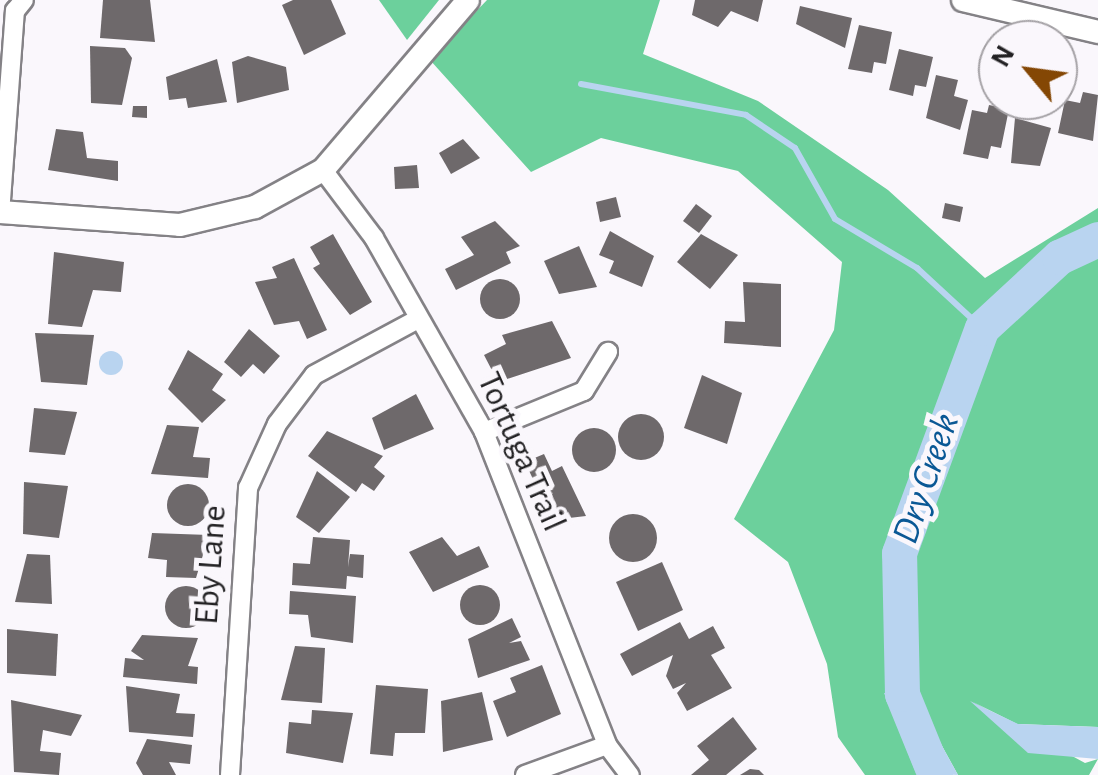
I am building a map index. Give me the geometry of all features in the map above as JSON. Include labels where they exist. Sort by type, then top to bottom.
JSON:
[{"type":"street","points":[[24,0],[16,11],[0,213],[220,221],[323,170],[468,0]]},
{"type":"street","points":[[964,0],[1098,32]]},
{"type":"street","name":"Tortuga Trail","points":[[323,170],[484,432],[607,745],[630,775]]},
{"type":"street","name":"Eby Lane","points":[[230,775],[248,488],[276,424],[314,376],[418,319]]},
{"type":"street","points":[[484,432],[584,390],[608,352]]},
{"type":"street","points":[[525,775],[607,745]]},
{"type":"green space","points":[[379,0],[439,0],[407,40]]},
{"type":"green space","points":[[487,0],[660,0],[643,54],[758,101],[888,190],[985,278],[1098,208],[1098,727],[1017,724],[973,702],[1085,763],[1098,759],[1089,775],[958,775],[914,695],[886,693],[919,775],[865,775],[838,737],[827,664],[788,562],[734,519],[834,330],[842,262],[738,171],[601,138],[531,172],[430,60]]},
{"type":"water","points":[[111,351],[120,354],[120,372],[111,375],[102,372],[99,363],[102,354]]},
{"type":"water","points":[[884,693],[914,695],[958,775],[916,773]]},
{"type":"water","points":[[970,701],[1018,724],[1098,727],[1098,759],[1028,753]]},
{"type":"building","points":[[103,0],[150,0],[155,42],[100,38]]},
{"type":"building","points":[[293,0],[331,0],[346,34],[304,55],[282,5]]},
{"type":"building","points":[[695,0],[763,0],[758,22],[731,11],[718,27],[692,15]]},
{"type":"building","points":[[800,6],[852,18],[845,48],[796,24]]},
{"type":"building","points":[[859,25],[892,32],[886,64],[874,62],[872,73],[848,69]]},
{"type":"building","points":[[90,46],[125,48],[132,58],[122,105],[91,103]]},
{"type":"building","points":[[899,49],[933,57],[926,87],[915,85],[913,96],[889,90]]},
{"type":"building","points":[[248,56],[286,67],[289,90],[237,103],[232,62]]},
{"type":"building","points":[[217,59],[227,102],[188,108],[186,98],[169,100],[166,77]]},
{"type":"building","points":[[936,75],[958,80],[954,96],[968,100],[960,130],[926,118]]},
{"type":"building","points":[[1083,92],[1098,95],[1093,141],[1058,133],[1061,120],[1078,120]]},
{"type":"building","points":[[133,106],[147,106],[147,118],[132,117]]},
{"type":"building","points":[[972,110],[978,111],[978,120],[1007,120],[1001,148],[991,146],[988,159],[963,154]]},
{"type":"building","points":[[1015,120],[1051,128],[1040,166],[1011,163]]},
{"type":"building","points":[[56,129],[83,132],[87,158],[118,161],[118,181],[48,170]]},
{"type":"building","points":[[463,139],[480,158],[451,174],[439,153]]},
{"type":"building","points":[[417,165],[419,188],[395,189],[394,167]]},
{"type":"building","points":[[616,197],[621,217],[600,222],[596,202]]},
{"type":"building","points":[[945,203],[963,207],[960,222],[942,218]]},
{"type":"building","points":[[696,204],[712,216],[699,233],[683,221]]},
{"type":"building","points":[[495,221],[520,246],[506,252],[511,263],[456,290],[445,269],[474,255],[461,237]]},
{"type":"building","points":[[610,231],[654,256],[642,287],[609,273],[614,261],[599,255]]},
{"type":"building","points":[[333,234],[372,302],[350,315],[313,268],[320,264],[310,247]]},
{"type":"building","points":[[701,234],[738,255],[710,289],[677,262]]},
{"type":"building","points":[[579,246],[597,287],[559,294],[544,261]]},
{"type":"building","points":[[54,252],[124,262],[121,292],[93,290],[82,327],[48,324]]},
{"type":"building","points":[[294,258],[327,330],[307,339],[299,321],[274,325],[255,282],[277,278],[272,267]]},
{"type":"building","points":[[500,279],[514,285],[520,299],[514,313],[500,319],[486,313],[480,299],[486,285]]},
{"type":"building","points":[[743,282],[781,284],[781,347],[724,343],[725,321],[745,322]]},
{"type":"building","points":[[552,321],[571,358],[498,382],[484,355],[506,344],[502,335]]},
{"type":"building","points":[[249,329],[280,356],[264,374],[253,364],[241,377],[224,362]]},
{"type":"building","points":[[35,333],[94,335],[87,385],[41,382]]},
{"type":"building","points":[[188,350],[223,374],[212,390],[226,400],[202,423],[168,389]]},
{"type":"building","points":[[702,375],[742,393],[727,444],[684,428]]},
{"type":"building","points":[[416,394],[434,429],[384,450],[372,418]]},
{"type":"building","points":[[34,408],[77,412],[65,455],[29,452]]},
{"type":"building","points":[[641,414],[657,421],[664,437],[657,453],[641,460],[625,453],[618,437],[625,421]]},
{"type":"building","points":[[167,425],[199,427],[193,457],[210,458],[208,478],[151,474]]},
{"type":"building","points":[[594,428],[609,435],[616,450],[609,465],[594,472],[579,465],[572,450],[579,435]]},
{"type":"building","points":[[327,431],[383,456],[374,467],[385,476],[374,491],[362,483],[356,492],[308,456]]},
{"type":"building","points":[[544,454],[552,471],[562,466],[586,516],[552,520],[525,462]]},
{"type":"building","points":[[317,471],[350,497],[319,533],[296,517]]},
{"type":"building","points":[[24,482],[68,486],[59,538],[23,534]]},
{"type":"building","points":[[188,484],[203,490],[209,505],[203,520],[188,526],[173,520],[167,505],[173,490]]},
{"type":"building","points":[[633,514],[650,521],[657,538],[650,555],[633,562],[616,555],[609,538],[616,521]]},
{"type":"building","points":[[152,533],[209,535],[196,578],[166,577],[167,560],[148,558]]},
{"type":"building","points":[[313,537],[350,540],[348,567],[350,554],[364,555],[363,578],[347,576],[346,589],[292,585],[293,563],[310,564]]},
{"type":"building","points":[[442,537],[457,556],[479,546],[489,567],[433,592],[409,552]]},
{"type":"building","points":[[27,554],[50,555],[52,604],[15,602]]},
{"type":"building","points":[[662,562],[683,610],[638,631],[616,582]]},
{"type":"building","points":[[480,585],[494,591],[500,605],[494,619],[480,625],[466,619],[460,605],[466,591]]},
{"type":"building","points":[[186,586],[201,592],[207,607],[201,622],[186,628],[171,622],[165,607],[171,592]]},
{"type":"building","points":[[290,591],[356,596],[353,643],[311,637],[308,615],[289,614]]},
{"type":"building","points":[[512,618],[521,637],[509,643],[521,641],[530,660],[478,678],[468,639]]},
{"type":"building","points":[[680,622],[689,639],[713,626],[725,648],[711,655],[732,688],[687,711],[677,693],[686,683],[673,689],[666,676],[673,655],[632,676],[620,654]]},
{"type":"building","points":[[7,629],[58,634],[56,676],[7,673]]},
{"type":"building","points":[[142,635],[198,638],[188,666],[198,667],[197,684],[123,677],[125,658],[144,660],[131,651]]},
{"type":"building","points":[[295,646],[325,648],[322,703],[281,700]]},
{"type":"building","points":[[542,665],[561,714],[507,737],[493,701],[516,692],[510,678]]},
{"type":"building","points":[[376,685],[428,689],[425,733],[395,733],[393,756],[370,754]]},
{"type":"building","points":[[126,686],[180,694],[176,713],[195,714],[193,737],[129,732]]},
{"type":"building","points":[[482,692],[493,740],[443,752],[441,701]]},
{"type":"building","points":[[11,700],[82,715],[71,736],[43,730],[40,751],[61,753],[59,775],[14,772]]},
{"type":"building","points":[[312,710],[353,713],[343,763],[286,753],[289,722],[311,724]]},
{"type":"building","points":[[733,717],[757,749],[726,775],[691,775],[709,760],[697,746]]},
{"type":"building","points":[[147,739],[192,745],[190,764],[169,762],[176,775],[143,775],[136,763]]},
{"type":"building","points":[[750,769],[759,770],[764,775],[740,775]]},
{"type":"waterway","points":[[581,84],[746,115],[795,148],[835,219],[917,268],[982,328]]},
{"type":"waterway","name":"Dry Creek","points":[[935,775],[902,694],[899,553],[982,328],[1059,257],[1098,239]]}]
